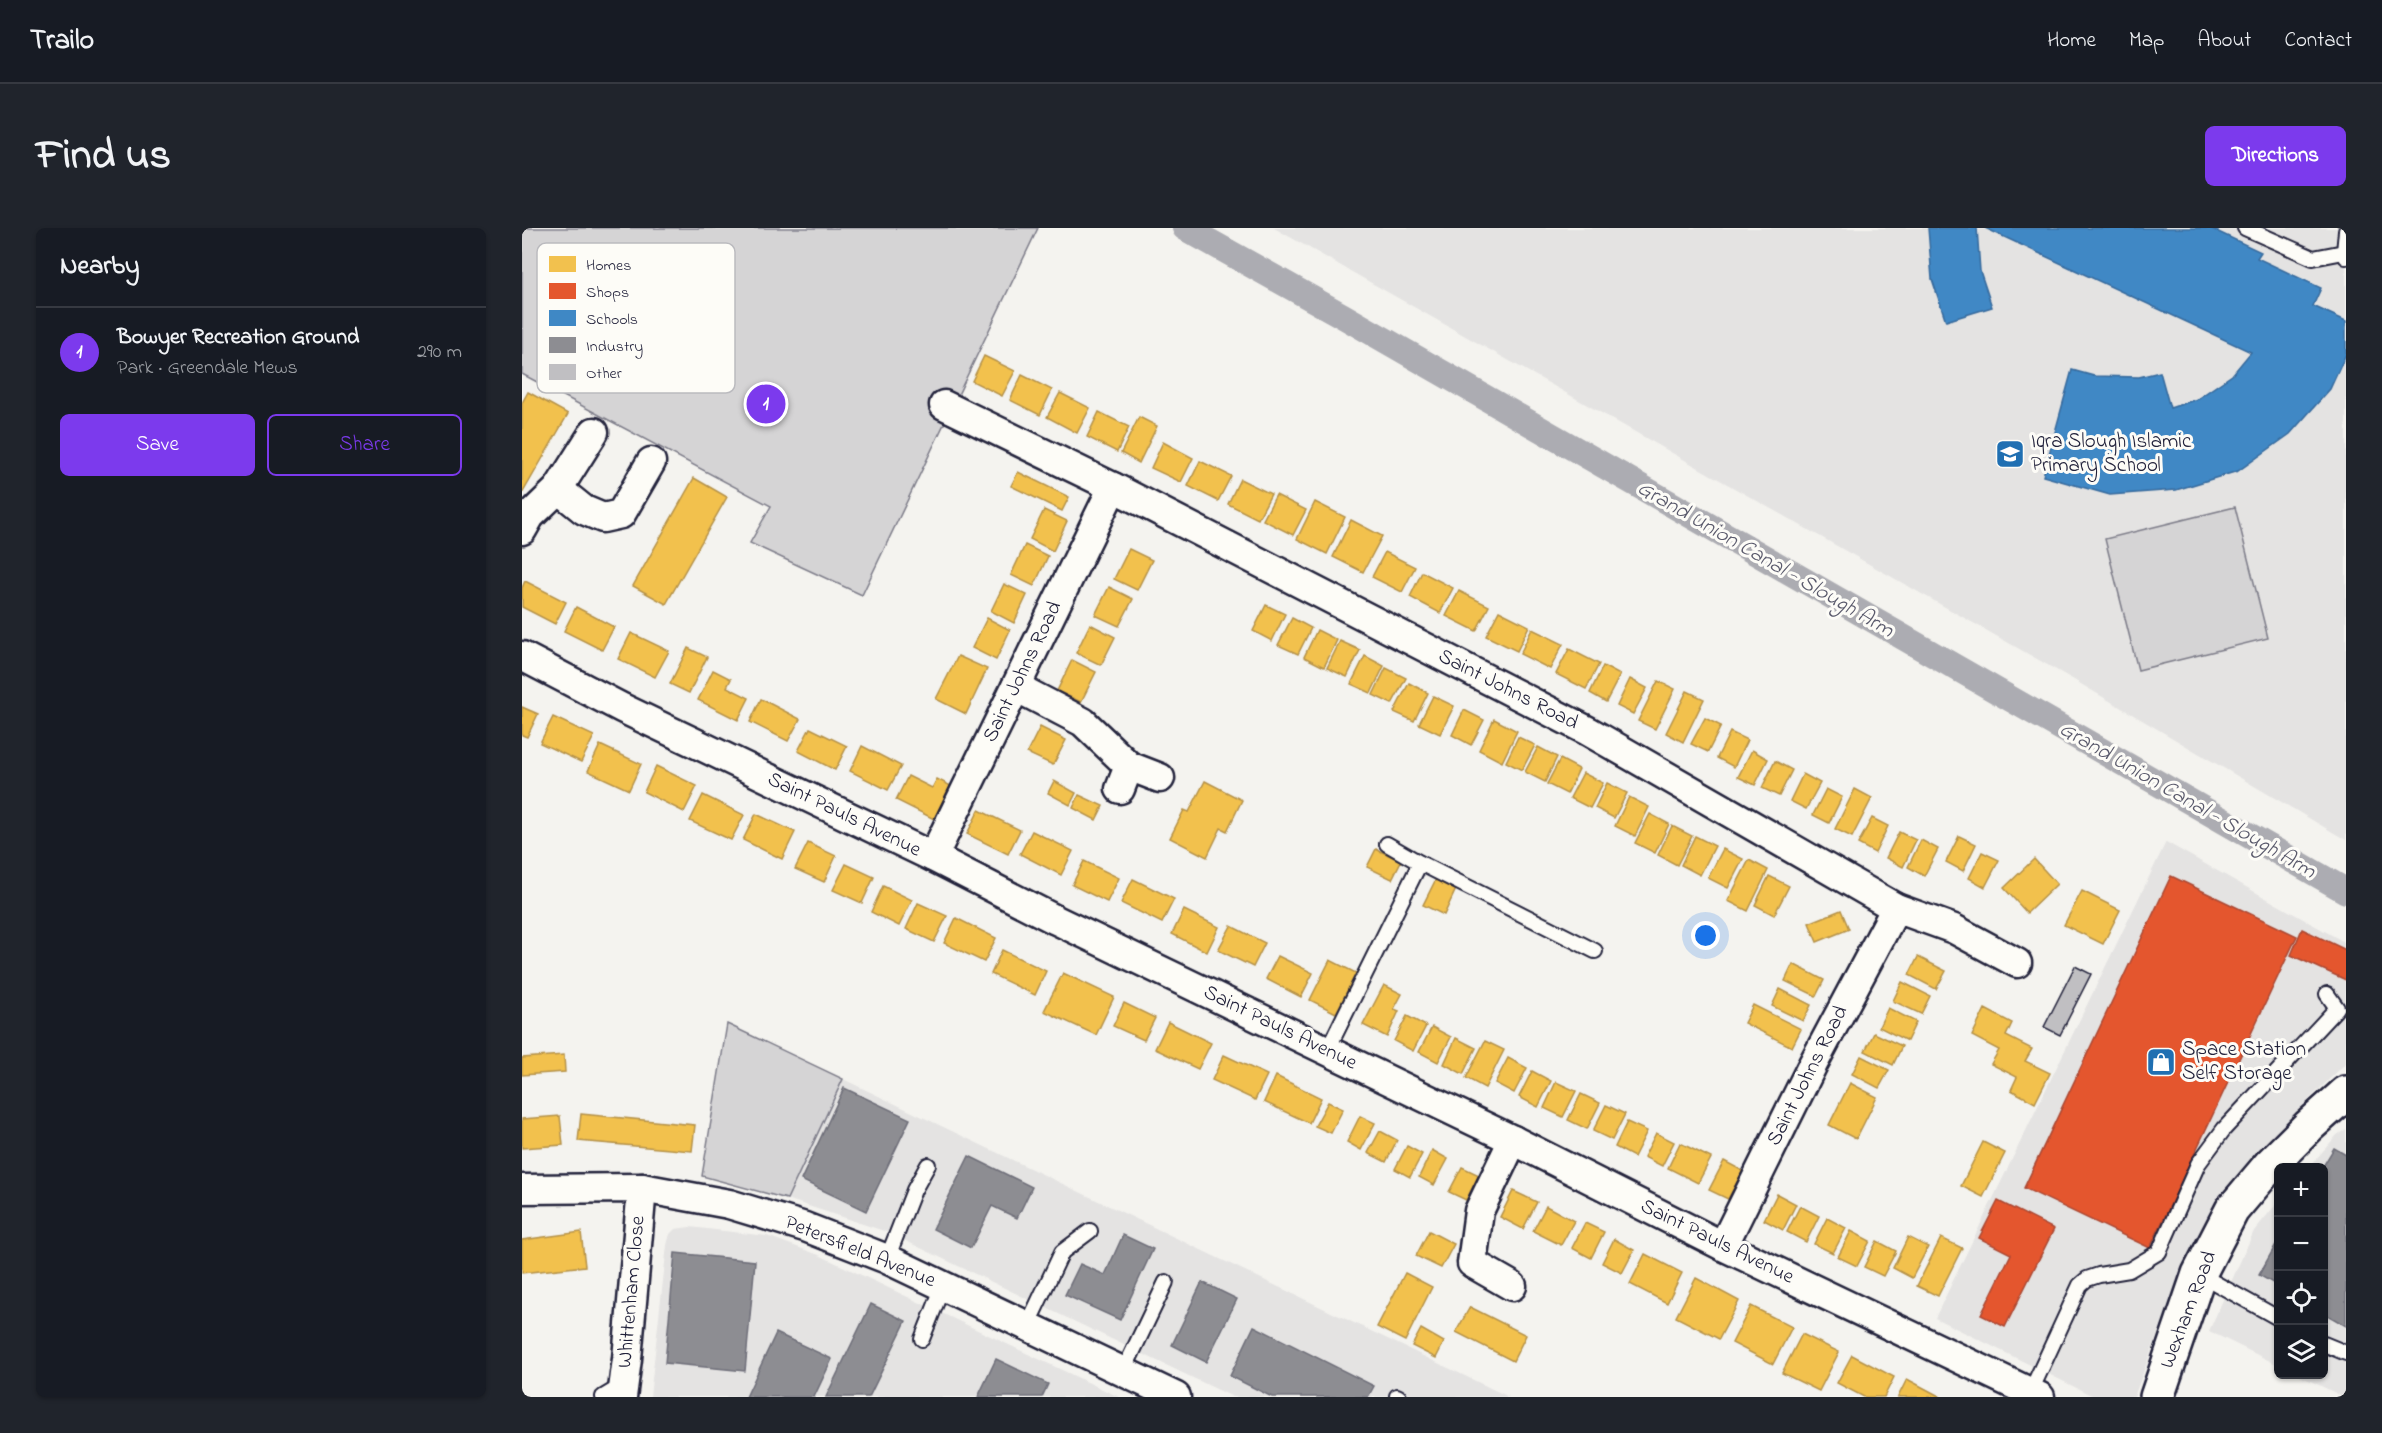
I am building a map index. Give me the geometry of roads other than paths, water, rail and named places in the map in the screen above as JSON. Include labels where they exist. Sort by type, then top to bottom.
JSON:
[{"type":"street","name":"Saint Johns Road","points":[[944,405],[1113,487],[1588,731],[1896,908],[1954,929],[2017,963]]},
{"type":"street","points":[[522,530],[530,516],[558,489],[594,432]]},
{"type":"street","points":[[558,489],[584,510],[603,518],[621,514],[651,462]]},
{"type":"street","name":"Saint Johns Road","points":[[933,857],[1113,487]]},
{"type":"street","name":"Saint Pauls Avenue","points":[[522,656],[622,708],[1513,1140],[1723,1246],[2035,1395]]},
{"type":"street","points":[[1016,687],[1083,722],[1124,778],[1161,778]]},
{"type":"street","name":"Saint Johns Road","points":[[1723,1246],[1813,1064],[1896,908]]},
{"type":"street","name":"Wexham Road","points":[[2157,1397],[2199,1274],[2232,1210],[2270,1165],[2346,1093]]},
{"type":"street","points":[[1512,1286],[1472,1263],[1479,1210],[1513,1140]]},
{"type":"street","name":"Petersfield Avenue","points":[[522,1189],[642,1188],[729,1204],[805,1227],[887,1259],[1027,1326],[1124,1381],[1176,1397]]},
{"type":"street","name":"Whittenham Close","points":[[616,1393],[642,1188]]},
{"type":"lane","points":[[2246,228],[2313,258],[2345,254],[2343,230]]},
{"type":"lane","points":[[1386,844],[1595,951]]},
{"type":"lane","points":[[1327,1051],[1420,863]]},
{"type":"lane","points":[[2035,1395],[2080,1285],[2093,1277],[2129,1270],[2159,1252],[2198,1164],[2224,1129],[2337,1008],[2327,994]]},
{"type":"lane","points":[[887,1259],[914,1190],[928,1165]]},
{"type":"lane","points":[[1027,1326],[1062,1252],[1090,1231]]},
{"type":"lane","points":[[2199,1274],[2274,1316]]},
{"type":"lane","points":[[1124,1381],[1167,1282]]},
{"type":"lane","points":[[922,1339],[944,1286]]},
{"type":"lane","points":[[2328,1346],[2346,1353]]},
{"type":"waterway","name":"Grand Union Canal - Slough Arm","points":[[1185,228],[1343,316],[2346,891]]},
{"type":"place","name":"Bowyer Recreation Ground","points":[[766,404]]},
{"type":"place","name":"Iqra Slough Islamic Primary School","points":[[2010,454]]},
{"type":"place","name":"Space Station Self Storage","points":[[2161,1062]]}]
